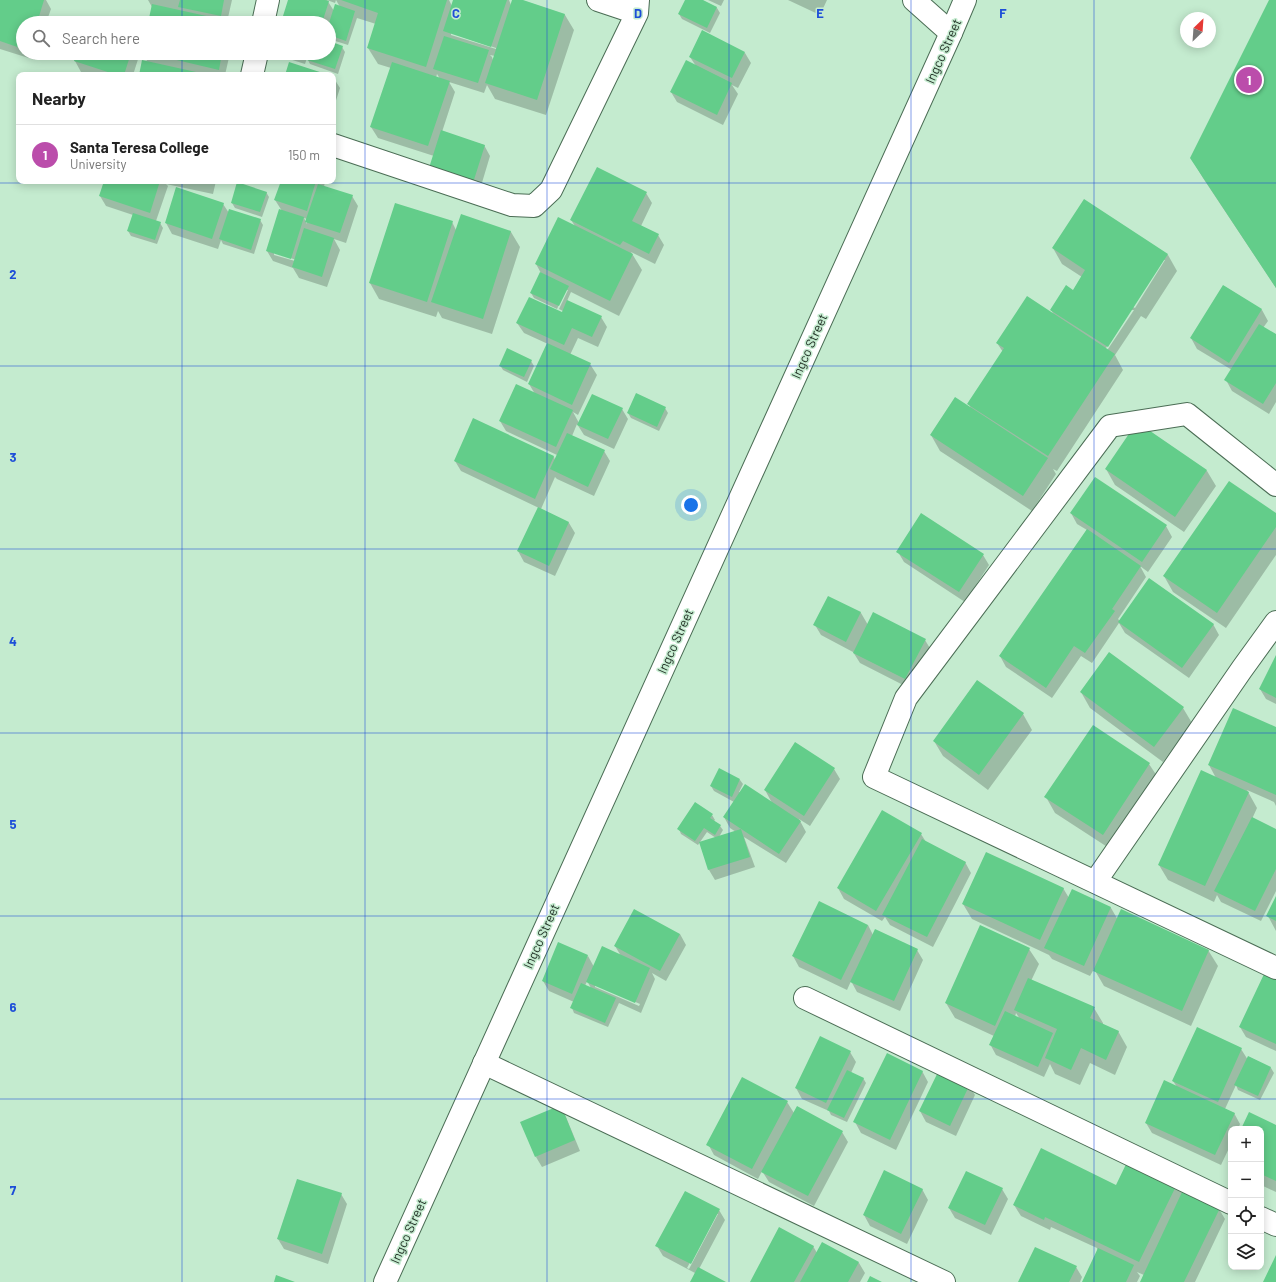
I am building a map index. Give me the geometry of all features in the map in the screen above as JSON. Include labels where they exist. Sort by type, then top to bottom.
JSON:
[{"type":"street","points":[[265,16],[268,0]]},
{"type":"street","points":[[336,146],[512,206],[534,206],[551,190],[638,6],[598,0]]},
{"type":"street","points":[[914,0],[951,33]]},
{"type":"street","name":"Ingco Street","points":[[385,1282],[965,0]]},
{"type":"street","points":[[253,72],[255,60]]},
{"type":"street","points":[[1276,485],[1187,414],[1110,426],[906,698],[874,777],[1276,968]]},
{"type":"street","points":[[1095,882],[1276,622]]},
{"type":"street","points":[[805,998],[1228,1202]]},
{"type":"street","points":[[484,1063],[944,1282]]},
{"type":"street","points":[[1264,1219],[1276,1225]]},
{"type":"building","points":[[0,0],[44,0],[39,16],[16,16],[16,47],[0,41]]},
{"type":"building","points":[[180,0],[224,0],[221,16],[178,7]]},
{"type":"building","points":[[288,0],[329,1],[324,16],[283,16]]},
{"type":"building","points":[[341,0],[447,0],[426,67],[367,48],[378,13]]},
{"type":"building","points":[[453,0],[507,0],[491,47],[443,31]]},
{"type":"building","points":[[512,0],[523,0],[565,14],[537,100],[485,83]]},
{"type":"building","points":[[685,0],[703,0],[717,7],[707,28],[678,14]]},
{"type":"building","points":[[1269,0],[1276,0],[1276,288],[1190,158]]},
{"type":"building","points":[[152,4],[206,16],[149,16]]},
{"type":"building","points":[[335,4],[355,11],[346,41],[336,37],[336,16],[331,16]]},
{"type":"building","points":[[702,30],[745,52],[732,78],[689,57]]},
{"type":"building","points":[[444,36],[489,50],[478,83],[433,69]]},
{"type":"building","points":[[336,44],[343,46],[335,69],[307,60],[336,60]]},
{"type":"building","points":[[129,60],[125,72],[108,72],[74,61]]},
{"type":"building","points":[[142,60],[196,72],[140,72]]},
{"type":"building","points":[[177,60],[221,60],[219,70]]},
{"type":"building","points":[[686,60],[732,83],[717,115],[670,92]]},
{"type":"building","points":[[289,62],[320,72],[286,72]]},
{"type":"building","points":[[392,62],[450,81],[428,146],[370,127]]},
{"type":"building","points":[[441,130],[485,145],[472,186],[428,171]]},
{"type":"building","points":[[597,167],[647,192],[632,221],[659,234],[649,254],[623,241],[620,245],[570,220]]},
{"type":"building","points":[[103,184],[159,184],[150,213],[99,196]]},
{"type":"building","points":[[236,184],[243,184],[267,192],[260,212],[231,203]]},
{"type":"building","points":[[280,184],[315,184],[307,211],[274,200]]},
{"type":"building","points":[[318,184],[353,195],[340,233],[305,222]]},
{"type":"building","points":[[176,187],[224,203],[212,239],[165,223]]},
{"type":"building","points":[[1084,199],[1168,254],[1108,347],[1050,310],[1066,285],[1073,290],[1085,270],[1052,248]]},
{"type":"building","points":[[395,203],[453,221],[427,302],[369,283]]},
{"type":"building","points":[[229,209],[261,219],[251,250],[219,239]]},
{"type":"building","points":[[279,209],[304,217],[291,259],[266,251]]},
{"type":"building","points":[[133,213],[161,222],[155,240],[127,231]]},
{"type":"building","points":[[461,214],[511,231],[483,319],[431,302]]},
{"type":"building","points":[[558,217],[633,254],[610,301],[535,264]]},
{"type":"building","points":[[304,228],[334,238],[322,277],[292,267]]},
{"type":"building","points":[[540,272],[569,286],[559,306],[530,293]]},
{"type":"building","points":[[1223,285],[1262,309],[1229,363],[1190,338]]},
{"type":"building","points":[[1027,296],[1115,354],[1048,456],[967,404],[1004,348],[996,343]]},
{"type":"building","points":[[529,297],[562,312],[567,300],[602,316],[592,337],[572,328],[564,345],[516,323]]},
{"type":"building","points":[[1259,324],[1276,334],[1276,383],[1263,404],[1224,380]]},
{"type":"building","points":[[547,343],[591,363],[572,405],[528,384]]},
{"type":"building","points":[[507,348],[532,360],[524,377],[499,366]]},
{"type":"building","points":[[516,384],[573,410],[556,447],[499,421]]},
{"type":"building","points":[[636,393],[666,407],[657,427],[627,413]]},
{"type":"building","points":[[592,394],[623,408],[608,439],[577,425]]},
{"type":"building","points":[[955,397],[1048,458],[1023,496],[930,435]]},
{"type":"building","points":[[473,418],[554,456],[535,499],[454,461]]},
{"type":"building","points":[[1137,422],[1207,470],[1175,517],[1105,469]]},
{"type":"building","points":[[567,433],[605,450],[588,487],[550,469]]},
{"type":"building","points":[[1095,477],[1167,525],[1142,562],[1070,513]]},
{"type":"building","points":[[1229,481],[1276,513],[1276,527],[1217,613],[1163,576]]},
{"type":"building","points":[[538,507],[569,522],[549,566],[517,551]]},
{"type":"building","points":[[921,513],[984,554],[959,592],[896,552]]},
{"type":"building","points":[[1087,529],[1141,566],[1112,609],[1115,611],[1085,653],[1074,646],[1046,688],[999,656]]},
{"type":"building","points":[[1149,578],[1214,624],[1182,668],[1118,622]]},
{"type":"building","points":[[828,596],[861,612],[846,642],[813,625]]},
{"type":"building","points":[[873,612],[926,639],[905,679],[853,653]]},
{"type":"building","points":[[1109,652],[1184,707],[1154,747],[1080,692]]},
{"type":"building","points":[[1276,655],[1276,698],[1259,689]]},
{"type":"building","points":[[977,680],[1024,713],[979,775],[933,741]]},
{"type":"building","points":[[1233,708],[1276,727],[1276,795],[1208,765]]},
{"type":"building","points":[[1093,725],[1150,763],[1103,835],[1044,797]]},
{"type":"building","points":[[795,742],[835,768],[804,816],[764,790]]},
{"type":"building","points":[[719,768],[740,779],[732,797],[710,786]]},
{"type":"building","points":[[1201,770],[1249,792],[1205,886],[1158,865]]},
{"type":"building","points":[[745,784],[801,821],[779,854],[723,817]]},
{"type":"building","points":[[695,802],[713,814],[710,818],[721,825],[715,835],[704,828],[695,841],[677,829]]},
{"type":"building","points":[[882,810],[922,833],[876,911],[837,888]]},
{"type":"building","points":[[1252,817],[1276,829],[1276,869],[1255,911],[1214,891]]},
{"type":"building","points":[[741,829],[750,857],[708,870],[699,842]]},
{"type":"building","points":[[922,839],[966,862],[927,937],[882,915]]},
{"type":"building","points":[[986,852],[1064,888],[1040,940],[962,904]]},
{"type":"building","points":[[1072,889],[1111,907],[1084,966],[1044,948]]},
{"type":"building","points":[[1276,896],[1276,921],[1266,916]]},
{"type":"building","points":[[819,901],[868,925],[841,980],[792,956]]},
{"type":"building","points":[[634,909],[680,934],[660,971],[614,946]]},
{"type":"building","points":[[1121,909],[1209,950],[1182,1011],[1093,971]]},
{"type":"building","points":[[980,925],[1030,948],[995,1026],[945,1003]]},
{"type":"building","points":[[875,929],[918,949],[894,1001],[850,982]]},
{"type":"building","points":[[558,942],[588,955],[572,994],[542,981]]},
{"type":"building","points":[[602,946],[650,968],[635,1003],[586,982]]},
{"type":"building","points":[[1265,972],[1276,977],[1276,1044],[1239,1027]]},
{"type":"building","points":[[1028,978],[1095,1007],[1090,1018],[1119,1031],[1106,1060],[1081,1048],[1071,1070],[1045,1058],[1057,1029],[1014,1010]]},
{"type":"building","points":[[581,983],[616,998],[605,1023],[570,1008]]},
{"type":"building","points":[[1005,1011],[1053,1033],[1038,1067],[989,1045]]},
{"type":"building","points":[[1197,1027],[1242,1048],[1218,1102],[1172,1081]]},
{"type":"building","points":[[820,1036],[851,1051],[826,1103],[795,1088]]},
{"type":"building","points":[[887,1053],[923,1071],[890,1140],[853,1122]]},
{"type":"building","points":[[1248,1056],[1271,1067],[1258,1096],[1234,1085]]},
{"type":"building","points":[[847,1070],[864,1078],[844,1118],[827,1110]]},
{"type":"building","points":[[939,1070],[970,1084],[950,1126],[919,1111]]},
{"type":"building","points":[[742,1077],[788,1101],[752,1169],[706,1145]]},
{"type":"building","points":[[1164,1080],[1235,1113],[1215,1155],[1145,1123]]},
{"type":"building","points":[[561,1105],[575,1140],[535,1157],[520,1122]]},
{"type":"building","points":[[797,1106],[843,1131],[808,1196],[761,1172]]},
{"type":"building","points":[[1249,1112],[1276,1125],[1276,1181],[1264,1175],[1264,1126],[1242,1126]]},
{"type":"building","points":[[1041,1148],[1116,1185],[1129,1158],[1178,1182],[1139,1262],[1045,1217],[1044,1220],[1013,1205]]},
{"type":"building","points":[[884,1170],[923,1189],[901,1234],[863,1215]]},
{"type":"building","points":[[966,1171],[1003,1188],[985,1225],[948,1208]]},
{"type":"building","points":[[297,1179],[342,1193],[322,1254],[277,1239]]},
{"type":"building","points":[[1183,1190],[1220,1208],[1184,1282],[1140,1282]]},
{"type":"building","points":[[685,1191],[720,1209],[691,1264],[655,1246]]},
{"type":"building","points":[[779,1227],[814,1246],[794,1282],[750,1282]]},
{"type":"building","points":[[822,1242],[859,1262],[848,1282],[800,1282]]},
{"type":"building","points":[[1035,1247],[1077,1266],[1069,1282],[1018,1282]]},
{"type":"building","points":[[1098,1248],[1134,1265],[1126,1282],[1082,1282]]},
{"type":"building","points":[[1276,1255],[1276,1282],[1263,1282]]},
{"type":"building","points":[[698,1267],[726,1282],[690,1282]]},
{"type":"building","points":[[276,1275],[295,1282],[274,1282]]},
{"type":"building","points":[[870,1276],[882,1282],[867,1282]]},
{"type":"place","name":"Santa Teresa College","points":[[1249,80]]}]
